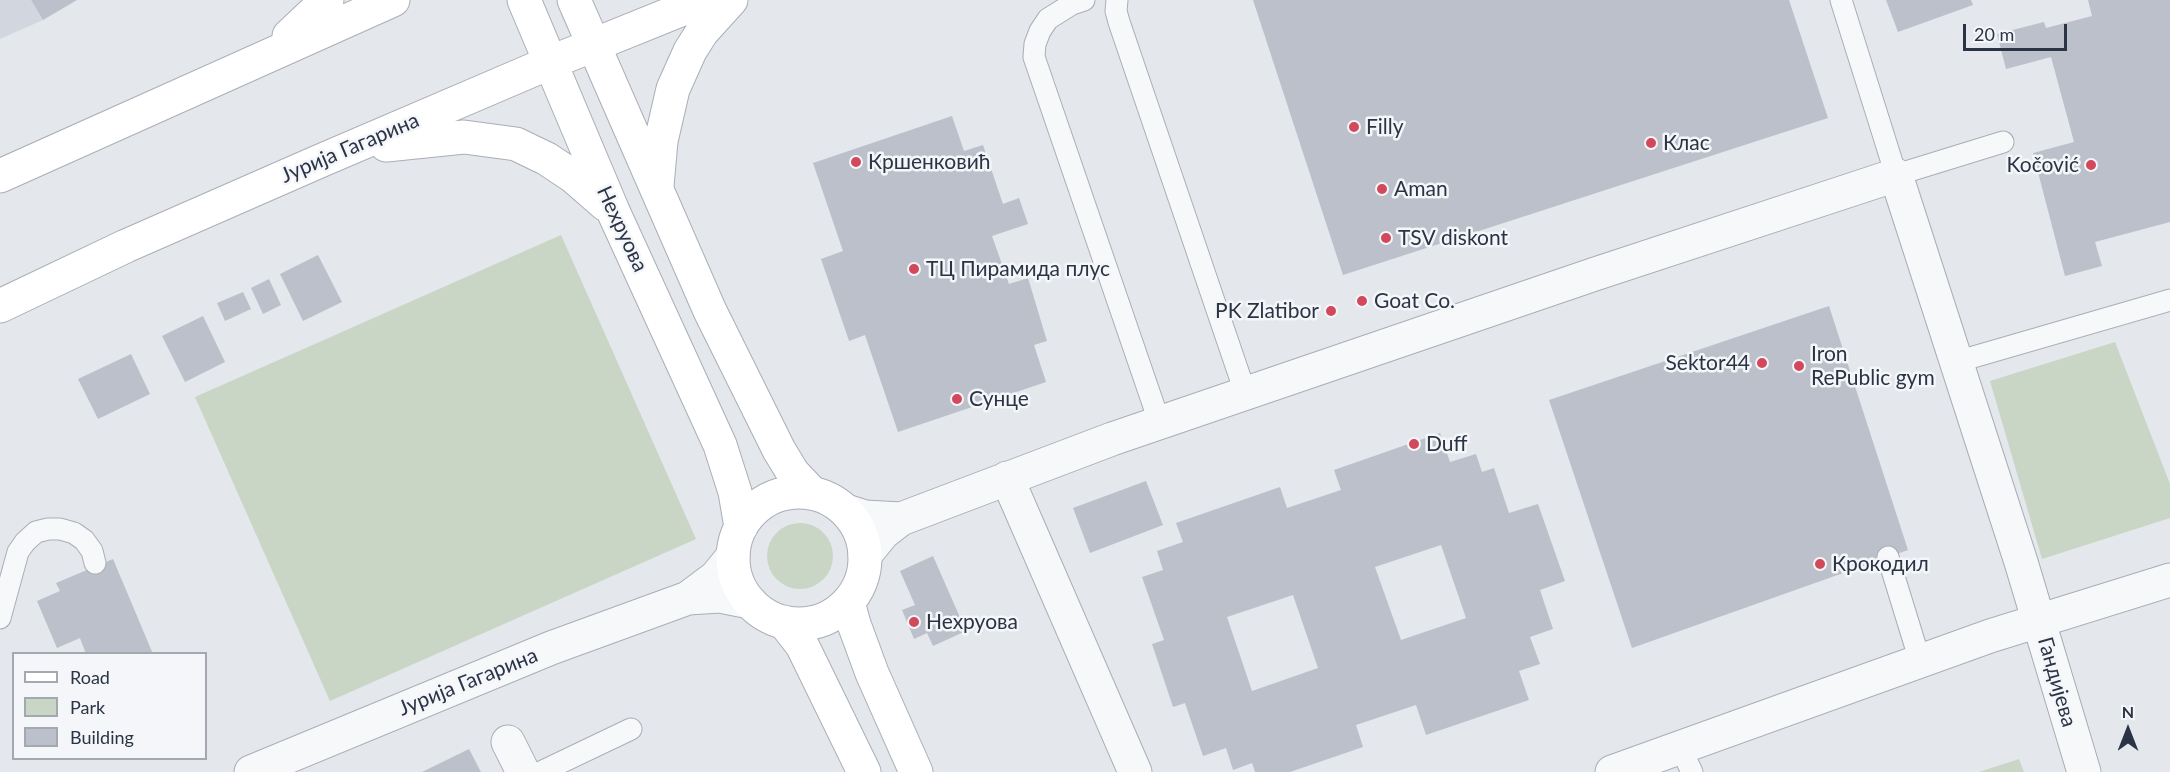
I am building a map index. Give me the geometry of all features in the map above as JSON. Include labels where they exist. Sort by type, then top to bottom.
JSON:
[{"type":"street","points":[[266,56],[327,0]]},
{"type":"street","points":[[0,176],[393,0]]},
{"type":"street","name":"Нехруова","points":[[524,0],[613,211],[720,445],[735,492],[737,542]]},
{"type":"street","points":[[574,0],[710,310],[779,450],[793,472],[812,493]]},
{"type":"street","name":"Јурија Гагарина","points":[[0,306],[126,246],[320,160],[705,0]]},
{"type":"street","points":[[656,191],[661,141],[673,89],[696,42],[731,0]]},
{"type":"street","points":[[320,160],[387,144],[464,137],[492,139],[516,144],[547,159],[574,177],[613,211]]},
{"type":"street","points":[[865,555],[883,533],[901,519],[1159,421],[1896,176],[2039,620],[1920,661],[1686,760],[1612,772]]},
{"type":"street","points":[[1007,478],[1135,772]]},
{"type":"street","points":[[846,511],[860,531],[865,555],[860,585],[848,602],[830,616],[819,621],[795,624],[766,614],[750,602],[737,581],[737,542],[748,516],[771,498],[791,493],[812,493],[830,500],[846,511],[865,517],[901,519]]},
{"type":"street","name":"Јурија Гагарина","points":[[251,772],[555,647],[688,598],[716,577],[737,542]]},
{"type":"street","name":"Гандијева","points":[[2084,772],[2039,620],[2170,580]]},
{"type":"street","name":"Јурија Гагарина","points":[[688,598],[720,596],[750,602]]},
{"type":"street","points":[[848,602],[872,673],[916,772]]},
{"type":"street","points":[[784,622],[802,645],[864,772]]},
{"type":"street","points":[[508,742],[523,772]]},
{"type":"lane","points":[[1084,0],[1058,11],[1048,19],[1035,44],[1034,57],[1159,421]]},
{"type":"lane","points":[[1114,0],[1119,22],[1245,392]]},
{"type":"lane","points":[[1841,0],[1896,176],[2003,142]]},
{"type":"lane","points":[[1956,362],[2170,300]]},
{"type":"lane","points":[[0,618],[18,552],[36,532],[60,529],[74,533],[84,540],[92,551],[95,563]]},
{"type":"lane","points":[[1888,557],[1920,661]]},
{"type":"lane","points":[[541,772],[631,729]]},
{"type":"shaded area","points":[[0,0],[31,0],[43,20],[0,39]]},
{"type":"green space","points":[[561,235],[696,539],[330,701],[195,397]]},
{"type":"green space","points":[[2115,342],[2170,484],[2170,518],[2042,559],[1990,381]]},
{"type":"green space","points":[[800,523],[812,526],[823,533],[830,544],[833,556],[830,568],[823,579],[812,586],[800,589],[788,586],[777,579],[770,568],[767,556],[770,544],[777,533],[788,526]]},
{"type":"green space","points":[[2019,759],[2024,772],[1979,772]]},
{"type":"building","points":[[31,0],[77,0],[43,20]]},
{"type":"building","points":[[1253,0],[1789,0],[1828,118],[1343,275]]},
{"type":"building","points":[[1886,0],[1971,0],[1973,5],[1898,32]]},
{"type":"building","points":[[2088,0],[2170,0],[2170,222],[2095,242],[2102,266],[2065,276],[2033,153],[2074,142],[2051,57],[2006,69],[1997,34],[2044,22],[2046,28],[2092,16]]},
{"type":"building","name":"ТЦ Пирамида плус","points":[[952,116],[964,151],[983,145],[1003,204],[1019,198],[1028,224],[992,236],[1009,284],[1028,278],[1047,341],[1034,345],[1046,382],[898,432],[865,335],[849,341],[821,259],[843,251],[813,163]]},
{"type":"building","points":[[318,255],[342,302],[303,321],[280,274]]},
{"type":"building","points":[[269,279],[281,305],[263,314],[251,288]]},
{"type":"building","points":[[243,292],[251,309],[225,321],[217,303]]},
{"type":"building","points":[[1829,306],[1908,550],[1632,648],[1549,400]]},
{"type":"building","points":[[203,316],[225,362],[185,382],[162,336]]},
{"type":"building","points":[[131,354],[150,394],[98,419],[78,379]]},
{"type":"building","points":[[1440,433],[1450,462],[1476,454],[1482,472],[1494,468],[1509,513],[1538,504],[1565,581],[1540,590],[1553,629],[1530,637],[1540,664],[1519,671],[1529,700],[1426,735],[1416,705],[1356,725],[1363,747],[1290,772],[1255,772],[1252,763],[1233,770],[1226,748],[1203,756],[1185,703],[1173,707],[1152,644],[1164,640],[1142,577],[1163,570],[1157,551],[1183,542],[1176,523],[1280,487],[1287,508],[1341,490],[1334,470]],"holes":[[[1441,545],[1466,618],[1401,640],[1375,567]],[[1293,595],[1318,668],[1252,691],[1227,617]]]},
{"type":"building","points":[[1146,481],[1163,525],[1090,553],[1073,508]]},
{"type":"building","points":[[933,556],[966,631],[933,646],[927,633],[914,639],[902,610],[915,605],[900,571]]},
{"type":"building","points":[[113,559],[152,652],[85,652],[80,638],[57,648],[37,601],[60,591],[56,583]]},
{"type":"building","points":[[469,749],[481,772],[422,772]]},
{"type":"place","name":"Filly","points":[[1354,127]]},
{"type":"place","name":"Клас","points":[[1651,143]]},
{"type":"place","name":"Кршенковић","points":[[856,162]]},
{"type":"place","name":"Kočović","points":[[2091,165]]},
{"type":"place","name":"Aman","points":[[1382,189]]},
{"type":"place","name":"TSV diskont","points":[[1386,238]]},
{"type":"place","name":"ТЦ Пирамида плус","points":[[914,269]]},
{"type":"place","name":"Goat Co.","points":[[1362,301]]},
{"type":"place","name":"PK Zlatibor","points":[[1331,311]]},
{"type":"place","name":"Sektor44","points":[[1762,363]]},
{"type":"place","name":"Iron RePublic gym","points":[[1799,366]]},
{"type":"place","name":"Сунце","points":[[957,399]]},
{"type":"place","name":"Duff","points":[[1414,444]]},
{"type":"place","name":"Крокодил","points":[[1820,564]]},
{"type":"place","name":"Нехруова","points":[[914,622]]}]
